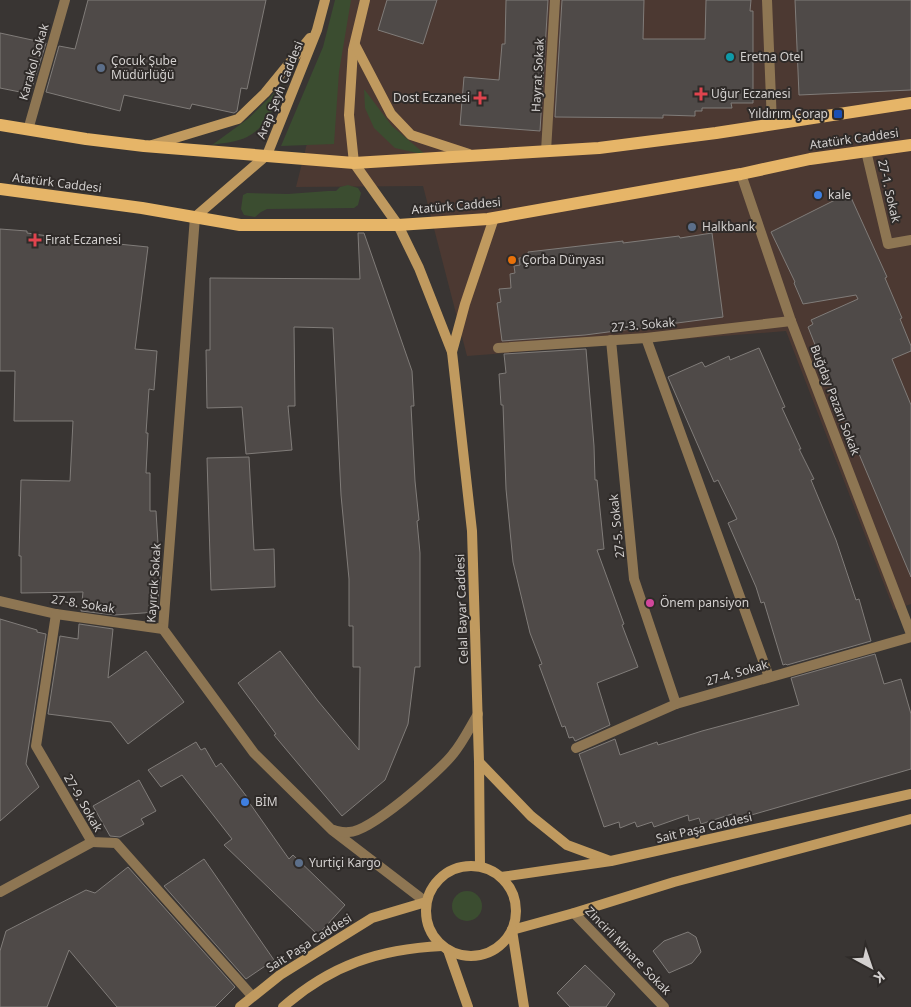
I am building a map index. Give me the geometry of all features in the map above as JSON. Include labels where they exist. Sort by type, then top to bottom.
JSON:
[{"type":"main road","points":[[0,125],[149,146],[354,163],[598,148],[911,103]]},
{"type":"main road","name":"Atatürk Caddesi","points":[[0,189],[142,208],[240,225],[398,225],[494,218],[741,174],[810,159],[911,144]]},
{"type":"street","name":"Karakol Sokak","points":[[28,130],[65,0]]},
{"type":"street","name":"Arap Şeyh Caddesi","points":[[195,217],[267,155],[317,30],[325,0]]},
{"type":"street","points":[[365,0],[355,44],[349,114],[354,163],[398,225],[419,268],[452,352]]},
{"type":"street","name":"Hayrat Sokak","points":[[546,151],[555,0]]},
{"type":"street","points":[[767,0],[772,124]]},
{"type":"street","points":[[149,146],[238,119],[264,93],[317,30]]},
{"type":"street","points":[[355,44],[390,114],[411,135],[474,156]]},
{"type":"street","name":"27-1. Sokak","points":[[866,151],[888,244],[911,240]]},
{"type":"street","name":"Buğday Pazarı Sokak","points":[[741,174],[791,321],[911,634]]},
{"type":"street","name":"Kayırcık Sokak","points":[[195,217],[163,629],[254,753],[332,830],[426,902]]},
{"type":"street","points":[[452,352],[465,304],[494,218]]},
{"type":"street","name":"27-3. Sokak","points":[[498,348],[646,338],[791,321]]},
{"type":"street","points":[[646,338],[770,677]]},
{"type":"street","name":"27-5. Sokak","points":[[611,340],[634,579],[676,704]]},
{"type":"street","name":"Celal Bayar Caddesi","points":[[452,352],[472,531],[480,762],[480,866]]},
{"type":"street","name":"27-8. Sokak","points":[[0,600],[56,614],[163,629]]},
{"type":"street","points":[[901,604],[911,600]]},
{"type":"street","name":"27-9. Sokak","points":[[56,614],[36,746],[92,842],[116,844],[252,996]]},
{"type":"street","name":"27-4. Sokak","points":[[576,748],[676,704],[911,638]]},
{"type":"street","points":[[332,830],[350,832],[373,822],[401,802],[433,775],[454,753],[478,714]]},
{"type":"street","points":[[480,762],[531,816],[567,845],[611,861]]},
{"type":"street","name":"Sait Paşa Caddesi","points":[[501,877],[611,861],[911,794]]},
{"type":"street","points":[[512,930],[674,882],[911,819]]},
{"type":"street","points":[[0,892],[92,842]]},
{"type":"street","points":[[283,1007],[312,984],[332,972],[378,954],[414,947],[445,948],[471,956],[487,953],[500,945],[512,930],[515,919],[516,907],[513,894],[501,877],[491,870],[480,866],[462,867],[446,873],[436,881],[426,902],[426,919],[429,928],[436,940],[445,948],[468,1007]]},
{"type":"street","name":"Sait Paşa Caddesi","points":[[240,1007],[280,975],[372,918],[426,902]]},
{"type":"street","name":"Zincirli Minare Sokak","points":[[574,913],[664,1007]]},
{"type":"street","points":[[512,930],[524,1007]]},
{"type":"shaded area","points":[[343,0],[911,0],[911,604],[894,610],[786,331],[467,356],[423,186],[296,187]]},
{"type":"green space","points":[[335,0],[351,0],[339,72],[334,144],[281,146],[323,47]]},
{"type":"green space","points":[[284,83],[266,121],[254,133],[239,140],[212,145],[249,118]]},
{"type":"green space","points":[[364,89],[392,126],[426,155],[395,148],[374,128],[365,108]]},
{"type":"green space","points":[[348,185],[358,188],[361,193],[358,205],[354,208],[267,209],[255,217],[244,215],[241,209],[243,195],[247,193],[288,194],[336,191],[340,187]]},
{"type":"green space","points":[[467,891],[478,895],[482,906],[478,917],[467,921],[456,917],[452,906],[456,895]]},
{"type":"building","points":[[88,0],[266,0],[247,89],[241,88],[237,111],[234,113],[192,104],[190,109],[124,95],[120,111],[46,92],[59,46],[75,49]]},
{"type":"building","points":[[387,0],[437,0],[423,44],[378,30]]},
{"type":"building","points":[[506,0],[548,0],[540,131],[460,125],[464,77],[499,80],[502,44],[505,44]]},
{"type":"building","points":[[562,0],[644,0],[643,39],[705,39],[706,0],[751,0],[750,11],[753,11],[753,103],[731,103],[732,108],[702,108],[702,111],[695,111],[695,116],[663,115],[663,118],[555,117]]},
{"type":"building","points":[[795,0],[911,0],[911,90],[799,95]]},
{"type":"building","points":[[0,33],[46,43],[30,94],[0,88]]},
{"type":"building","points":[[849,193],[887,277],[885,278],[902,318],[900,319],[911,346],[911,351],[892,359],[911,405],[911,577],[832,390],[808,327],[813,324],[811,320],[858,299],[856,295],[803,304],[795,282],[771,232]]},
{"type":"building","points":[[0,229],[27,231],[27,233],[69,239],[148,247],[135,349],[157,351],[154,390],[149,389],[146,473],[150,473],[150,511],[156,511],[160,577],[157,612],[115,615],[81,611],[83,592],[21,593],[21,556],[19,556],[21,480],[70,481],[73,421],[14,421],[15,371],[0,371]]},
{"type":"building","points":[[358,233],[364,233],[412,371],[414,406],[411,406],[420,553],[420,667],[415,667],[408,724],[385,780],[342,816],[274,735],[276,734],[238,683],[280,651],[359,750],[360,667],[353,667],[353,626],[349,626],[349,579],[341,495],[333,328],[294,327],[295,406],[288,406],[292,450],[246,454],[242,407],[207,408],[206,350],[210,350],[210,278],[360,279]]},
{"type":"building","points":[[712,233],[723,317],[585,335],[502,341],[497,303],[501,302],[499,289],[511,288],[510,274],[515,273],[514,266],[520,265],[519,258],[529,257],[528,252],[623,241],[623,243],[679,236],[680,238]]},
{"type":"building","points":[[759,348],[785,407],[782,408],[801,449],[799,449],[814,479],[811,480],[836,540],[856,600],[859,599],[871,641],[787,665],[783,665],[764,602],[761,603],[728,523],[737,519],[718,480],[714,482],[668,377],[702,362],[705,367],[729,356],[730,360]]},
{"type":"building","points":[[586,349],[595,480],[597,480],[604,549],[597,550],[638,667],[597,683],[610,725],[575,741],[573,737],[569,738],[565,726],[562,727],[539,665],[542,664],[530,633],[513,562],[506,489],[503,405],[501,405],[499,374],[506,373],[504,354]]},
{"type":"building","points":[[249,457],[254,550],[274,549],[275,587],[211,590],[207,458]]},
{"type":"building","points":[[0,619],[46,634],[26,764],[39,787],[0,821]]},
{"type":"building","points":[[79,624],[113,629],[108,678],[146,651],[184,702],[128,744],[111,722],[48,714],[60,636],[78,639]]},
{"type":"building","points":[[875,654],[884,684],[901,679],[911,714],[911,769],[734,820],[732,814],[701,824],[699,818],[689,821],[688,815],[654,827],[652,822],[637,827],[635,822],[620,828],[619,822],[604,827],[579,754],[615,739],[620,755],[657,742],[658,745],[799,705],[791,678]]},
{"type":"building","points":[[196,742],[201,750],[205,748],[216,767],[221,763],[247,797],[289,859],[293,855],[345,905],[318,935],[224,845],[232,839],[182,775],[161,787],[148,770]]},
{"type":"building","points":[[139,780],[156,811],[141,819],[144,824],[120,837],[110,836],[93,806]]},
{"type":"building","points":[[204,859],[274,960],[246,979],[164,886]]},
{"type":"building","points":[[128,867],[235,987],[215,1007],[117,1007],[69,950],[47,1007],[0,1007],[0,951],[6,931],[86,890],[95,893]]},
{"type":"building","points":[[688,932],[696,937],[701,952],[692,963],[669,973],[653,951],[664,941]]},
{"type":"building","points":[[585,965],[615,994],[606,1007],[570,1007],[557,993]]},
{"type":"place","name":"Eretna Otel","points":[[730,57]]},
{"type":"place","name":"Çocuk Şube Müdürlüğü","points":[[101,68]]},
{"type":"place","name":"Uğur Eczanesi","points":[[701,94]]},
{"type":"place","name":"Dost Eczanesi","points":[[480,98]]},
{"type":"place","name":"Yıldırım Çorap","points":[[838,114]]},
{"type":"place","name":"kale","points":[[818,195]]},
{"type":"place","name":"Halkbank","points":[[692,227]]},
{"type":"place","name":"Fırat Eczanesi","points":[[35,240]]},
{"type":"place","name":"Çorba Dünyası","points":[[512,260]]},
{"type":"place","name":"Önem pansiyon","points":[[650,603]]},
{"type":"place","name":"BİM","points":[[245,802]]},
{"type":"place","name":"Yurtiçi Kargo","points":[[299,863]]}]
